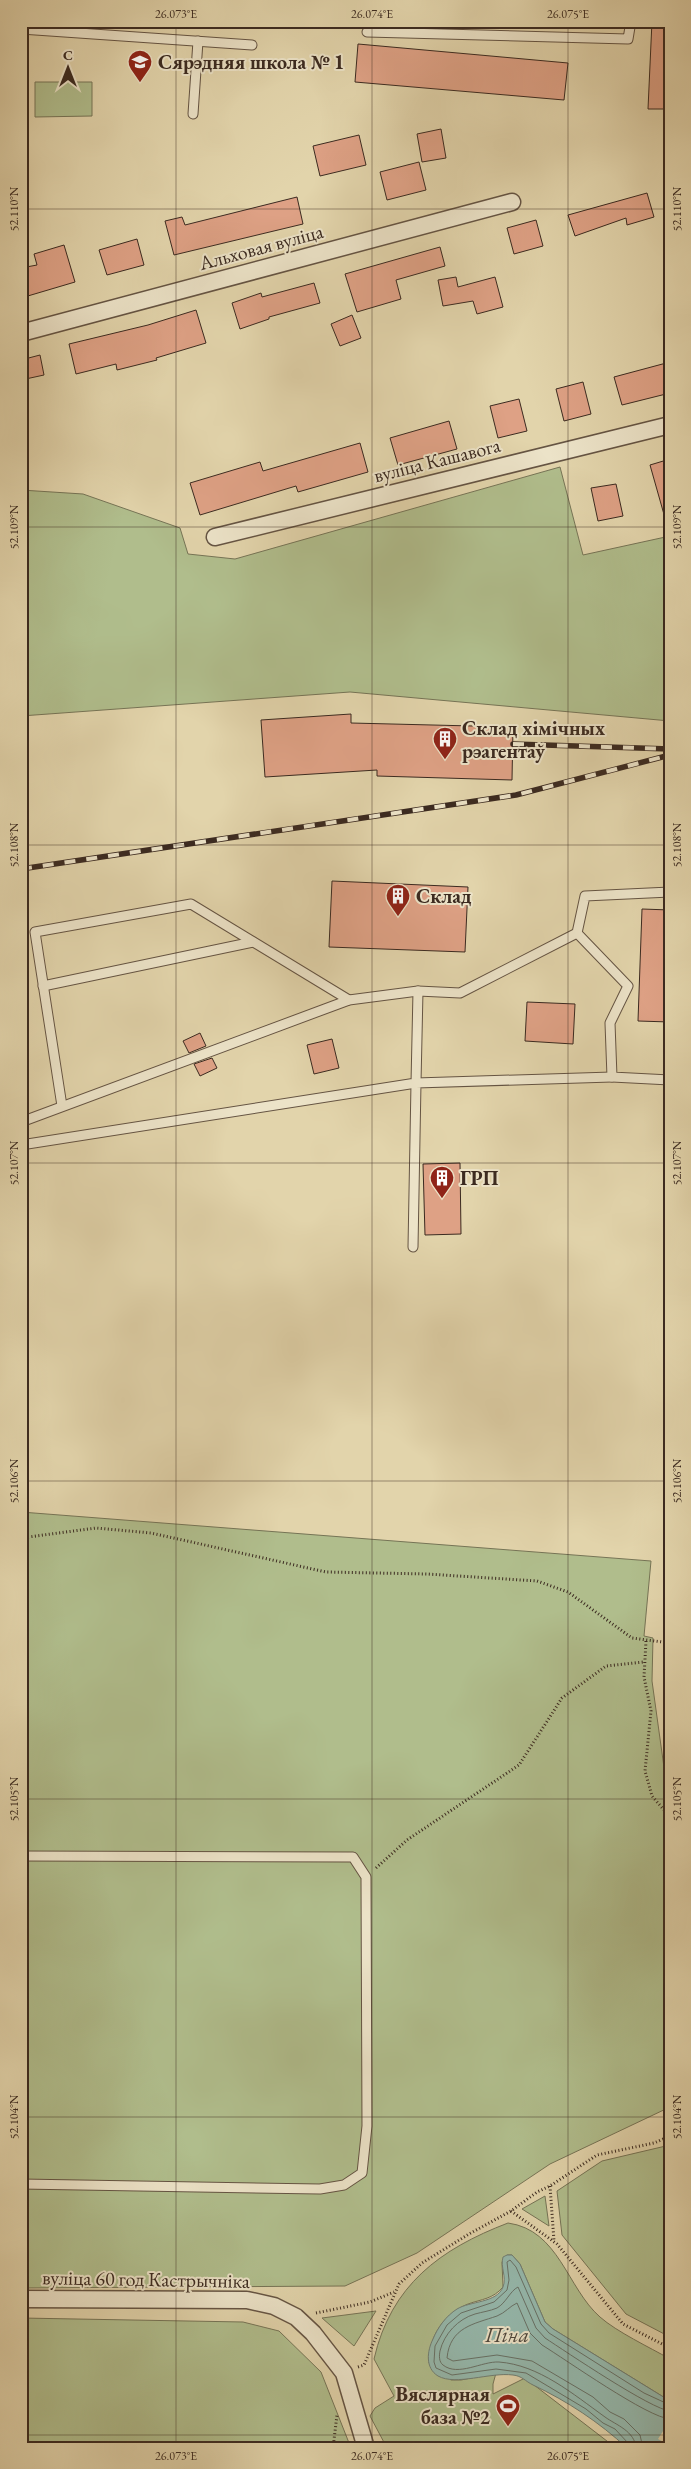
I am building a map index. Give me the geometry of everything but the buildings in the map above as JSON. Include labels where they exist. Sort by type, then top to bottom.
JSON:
[{"type":"street","name":"Альховая вуліца","points":[[21,333],[512,202]]},
{"type":"street","name":"вуліца Кашавога","points":[[215,537],[670,425]]},
{"type":"street","name":"вуліца 60 год Кастрычніка","points":[[21,2298],[247,2300],[274,2306],[296,2317],[313,2333],[344,2372],[366,2448]]},
{"type":"lane","points":[[367,32],[628,39],[632,21]]},
{"type":"lane","points":[[21,29],[252,44]]},
{"type":"lane","points":[[193,114],[198,41]]},
{"type":"lane","points":[[577,933],[585,896],[670,892]]},
{"type":"lane","points":[[62,1106],[35,932],[191,904],[349,1000]]},
{"type":"lane","points":[[21,1122],[349,1000],[418,991],[460,993],[577,933]]},
{"type":"lane","points":[[577,933],[628,986],[610,1023],[612,1077]]},
{"type":"lane","points":[[43,986],[253,942]]},
{"type":"lane","points":[[413,1247],[418,991]]},
{"type":"lane","points":[[21,1145],[416,1083],[612,1077],[670,1080]]},
{"type":"lane","points":[[21,1856],[353,1857],[366,1877],[368,2126],[362,2172],[344,2185],[320,2189],[21,2184]]},
{"type":"path","points":[[21,1538],[96,1528],[151,1533],[326,1572],[427,1574],[537,1581],[568,1592],[632,1638],[670,1643]]},
{"type":"path","points":[[646,1641],[643,1662],[644,1677],[651,1711],[645,1771],[652,1796],[664,1810],[670,1810]]},
{"type":"path","points":[[366,1877],[407,1840],[519,1765],[562,1698],[606,1666],[643,1662]]},
{"type":"path","points":[[344,2372],[364,2365],[399,2284],[422,2263],[468,2234],[511,2211],[537,2192],[550,2186],[597,2155],[654,2143],[670,2136]]},
{"type":"path","points":[[550,2186],[554,2241]]},
{"type":"path","points":[[511,2211],[554,2241],[623,2324],[670,2348]]},
{"type":"path","points":[[296,2317],[370,2302],[395,2292]]},
{"type":"green space","points":[[35,82],[92,82],[92,116],[35,117]]},
{"type":"green space","points":[[560,467],[583,555],[670,536],[670,721],[350,692],[21,716],[21,490],[83,494],[180,528],[188,554],[235,559]]},
{"type":"green space","points":[[21,1512],[651,1561],[644,1636],[653,1638],[652,1681],[667,1789],[670,1789],[670,2107],[550,2164],[417,2253],[345,2286],[21,2288]]},
{"type":"green space","points":[[670,2145],[670,2337],[626,2314],[562,2235],[557,2191],[602,2161]]},
{"type":"green space","points":[[545,2196],[549,2226],[522,2209]]},
{"type":"green space","points":[[508,2223],[525,2228],[551,2248],[589,2305],[607,2323],[670,2359],[670,2401],[553,2329],[545,2322],[520,2264],[512,2255],[507,2255],[502,2262],[503,2287],[483,2300],[459,2308],[445,2320],[431,2344],[429,2363],[451,2380],[461,2380],[496,2373],[493,2394],[525,2378],[616,2448],[387,2448],[370,2416],[375,2408],[394,2396],[374,2359],[382,2333],[393,2310],[406,2290],[440,2258],[483,2233]]},
{"type":"green space","points":[[376,2311],[354,2346],[322,2318]]},
{"type":"green space","points":[[21,2318],[243,2322],[279,2331],[321,2372],[351,2448],[21,2448]]},
{"type":"water","name":"Піна","points":[[512,2255],[520,2264],[545,2322],[553,2329],[670,2401],[670,2448],[627,2448],[582,2413],[516,2376],[494,2375],[454,2380],[445,2379],[434,2373],[428,2359],[431,2344],[440,2326],[449,2315],[462,2306],[489,2299],[500,2292],[504,2283],[503,2257]]},
{"type":"pier","points":[[670,2420],[670,2446],[658,2439]]},
{"type":"railway","points":[[513,744],[670,749]]},
{"type":"railway","points":[[21,869],[516,795],[670,755]]},
{"type":"place","name":"Сярэдняя школа № 1","points":[[140,83]]},
{"type":"place","name":"Склад хімічных рэагентаў","points":[[445,760]]},
{"type":"place","name":"Склад","points":[[398,917]]},
{"type":"place","name":"ГРП","points":[[442,1199]]},
{"type":"place","name":"Вяслярная база №2","points":[[508,2427]]}]
